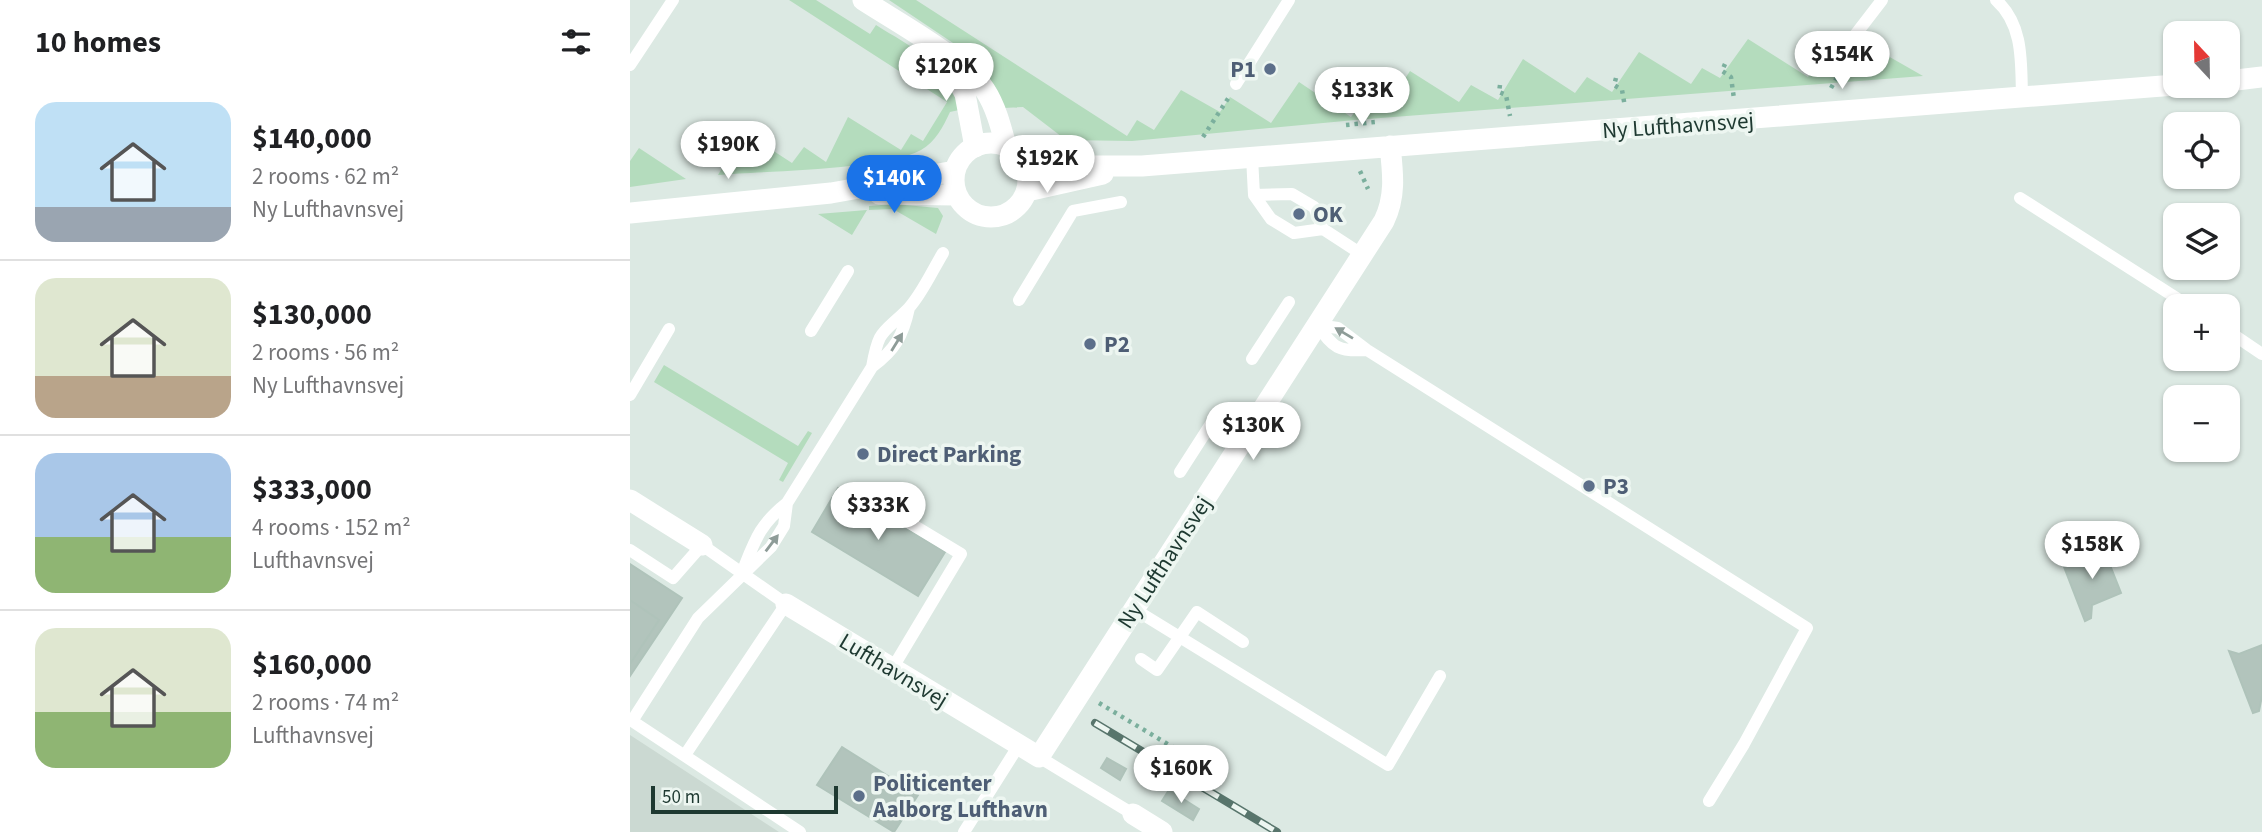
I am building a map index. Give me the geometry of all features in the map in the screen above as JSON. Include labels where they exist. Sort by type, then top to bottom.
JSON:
[{"type":"street","points":[[863,0],[965,69],[985,89],[996,112],[1006,146]]},
{"type":"street","points":[[938,50],[958,75],[965,94],[975,147]]},
{"type":"street","points":[[2240,80],[2262,77]]},
{"type":"street","name":"Ny Lufthavnsvej","points":[[1025,166],[1142,166],[2163,86]]},
{"type":"street","points":[[996,143],[1006,146],[1017,154],[1025,166],[1027,191],[1014,210],[992,217],[971,212],[956,195],[955,170],[959,161],[975,147],[996,143]]},
{"type":"street","name":"Ny Lufthavnsvej","points":[[1039,757],[1363,255],[1391,205],[1394,186],[1390,146]]},
{"type":"street","name":"Ny Lufthavnsvej","points":[[1027,191],[1142,166]]},
{"type":"street","points":[[630,213],[831,193],[955,170]]},
{"type":"street","points":[[831,193],[956,195]]},
{"type":"street","name":"Lufthavnsvej","points":[[630,500],[702,545]]},
{"type":"street","name":"Lufthavnsvej","points":[[786,604],[1039,757]]},
{"type":"street","name":"Lufthavnsvej","points":[[1133,814],[1163,832]]},
{"type":"lane","points":[[630,65],[673,0]]},
{"type":"lane","points":[[1236,84],[1289,0]]},
{"type":"lane","points":[[1839,56],[1882,0]]},
{"type":"lane","points":[[1996,0],[2010,12],[2017,31],[2022,99]]},
{"type":"lane","points":[[1252,158],[1255,195],[1271,219],[1294,233],[1323,229]]},
{"type":"lane","points":[[1255,195],[1292,194],[1314,207],[1323,229],[1363,255]]},
{"type":"lane","points":[[2020,198],[2170,294]]},
{"type":"lane","points":[[1019,300],[1073,211],[1121,202]]},
{"type":"lane","points":[[742,573],[768,518],[786,503],[872,367],[892,352],[903,334],[909,308],[943,253]]},
{"type":"lane","points":[[811,331],[848,271]]},
{"type":"lane","points":[[1252,359],[1289,302]]},
{"type":"lane","points":[[872,367],[877,342],[882,333],[888,324],[909,308]]},
{"type":"lane","points":[[1317,325],[1338,328],[1367,350],[1807,628],[1744,744],[1709,801]]},
{"type":"lane","points":[[630,395],[669,329]]},
{"type":"lane","points":[[2240,339],[2262,354]]},
{"type":"lane","points":[[1180,472],[1216,416]]},
{"type":"lane","points":[[864,496],[961,554],[892,669]]},
{"type":"lane","points":[[786,503],[784,526],[771,547],[698,618],[631,723],[685,755],[800,832]]},
{"type":"lane","points":[[630,550],[673,578],[702,545]]},
{"type":"lane","name":"Lufthavnsvej","points":[[702,545],[786,604]]},
{"type":"lane","points":[[685,755],[786,604]]},
{"type":"lane","points":[[1134,609],[1388,765],[1440,676]]},
{"type":"lane","points":[[1141,659],[1157,670],[1197,612],[1243,642]]},
{"type":"lane","points":[[964,832],[1019,745]]},
{"type":"lane","name":"Lufthavnsvej","points":[[1039,757],[1133,814]]},
{"type":"path","points":[[1725,65],[1722,71],[1731,77],[1738,120]]},
{"type":"path","points":[[1616,78],[1614,85],[1622,90],[1627,129]]},
{"type":"path","points":[[1203,137],[1236,84]]},
{"type":"path","points":[[1500,85],[1499,92],[1506,95],[1510,112],[1510,138]]},
{"type":"path","points":[[1080,692],[1216,773]]},
{"type":"shaded area","points":[[630,735],[779,832],[630,832]]},
{"type":"green space","points":[[789,0],[816,0],[870,34],[876,25],[915,50],[939,69],[949,81],[959,110],[950,112],[931,142],[921,150],[904,157],[853,166],[718,175],[731,153],[728,150],[741,130],[792,163],[804,147],[826,162],[848,117],[901,150],[911,134],[923,141],[947,102]]},
{"type":"green space","points":[[889,0],[916,0],[1127,136],[1137,120],[1154,130],[1181,90],[1220,112],[1230,97],[1271,123],[1299,82],[1351,117],[1364,99],[1384,111],[1410,71],[1459,102],[1471,85],[1498,100],[1523,59],[1575,93],[1587,77],[1612,92],[1639,52],[1691,84],[1702,68],[1720,78],[1748,39],[1808,77],[1819,61],[1844,76],[1862,57],[1881,52],[1923,76],[1355,120],[1132,141],[1066,140],[1023,107],[1004,108],[981,70],[965,51]]},
{"type":"green space","points":[[639,148],[686,179],[630,187],[630,161]]},
{"type":"green space","points":[[894,204],[938,208],[943,216],[936,234],[893,209],[869,210],[869,206]]},
{"type":"green space","points":[[867,210],[852,235],[818,214]]},
{"type":"green space","points":[[664,365],[798,446],[808,431],[812,433],[783,482],[779,480],[788,463],[654,382]]},
{"type":"building","points":[[838,488],[945,552],[918,596],[812,532]]},
{"type":"building","points":[[2104,550],[2121,593],[2092,605],[2091,618],[2085,621],[2061,559],[2071,563]]},
{"type":"building","points":[[630,564],[682,598],[630,676],[630,664],[659,620],[630,600]]},
{"type":"building","points":[[630,600],[659,620],[630,664]]},
{"type":"building","points":[[2262,645],[2262,696],[2259,711],[2253,713],[2229,651],[2239,654]]},
{"type":"building","points":[[842,747],[918,795],[894,832],[817,785]]},
{"type":"building","points":[[1107,758],[1126,769],[1120,780],[1101,768]]},
{"type":"building","points":[[1169,790],[1199,809],[1193,820],[1162,801]]},
{"type":"railway","points":[[1095,723],[1277,832]]},
{"type":"place","name":"P1","points":[[1270,69]]},
{"type":"place","name":"OK","points":[[1299,214]]},
{"type":"place","name":"P2","points":[[1090,344]]},
{"type":"place","name":"Direct Parking","points":[[863,454]]},
{"type":"place","name":"P3","points":[[1589,486]]},
{"type":"place","name":"Politicenter Aalborg Lufthavn","points":[[859,796]]}]
